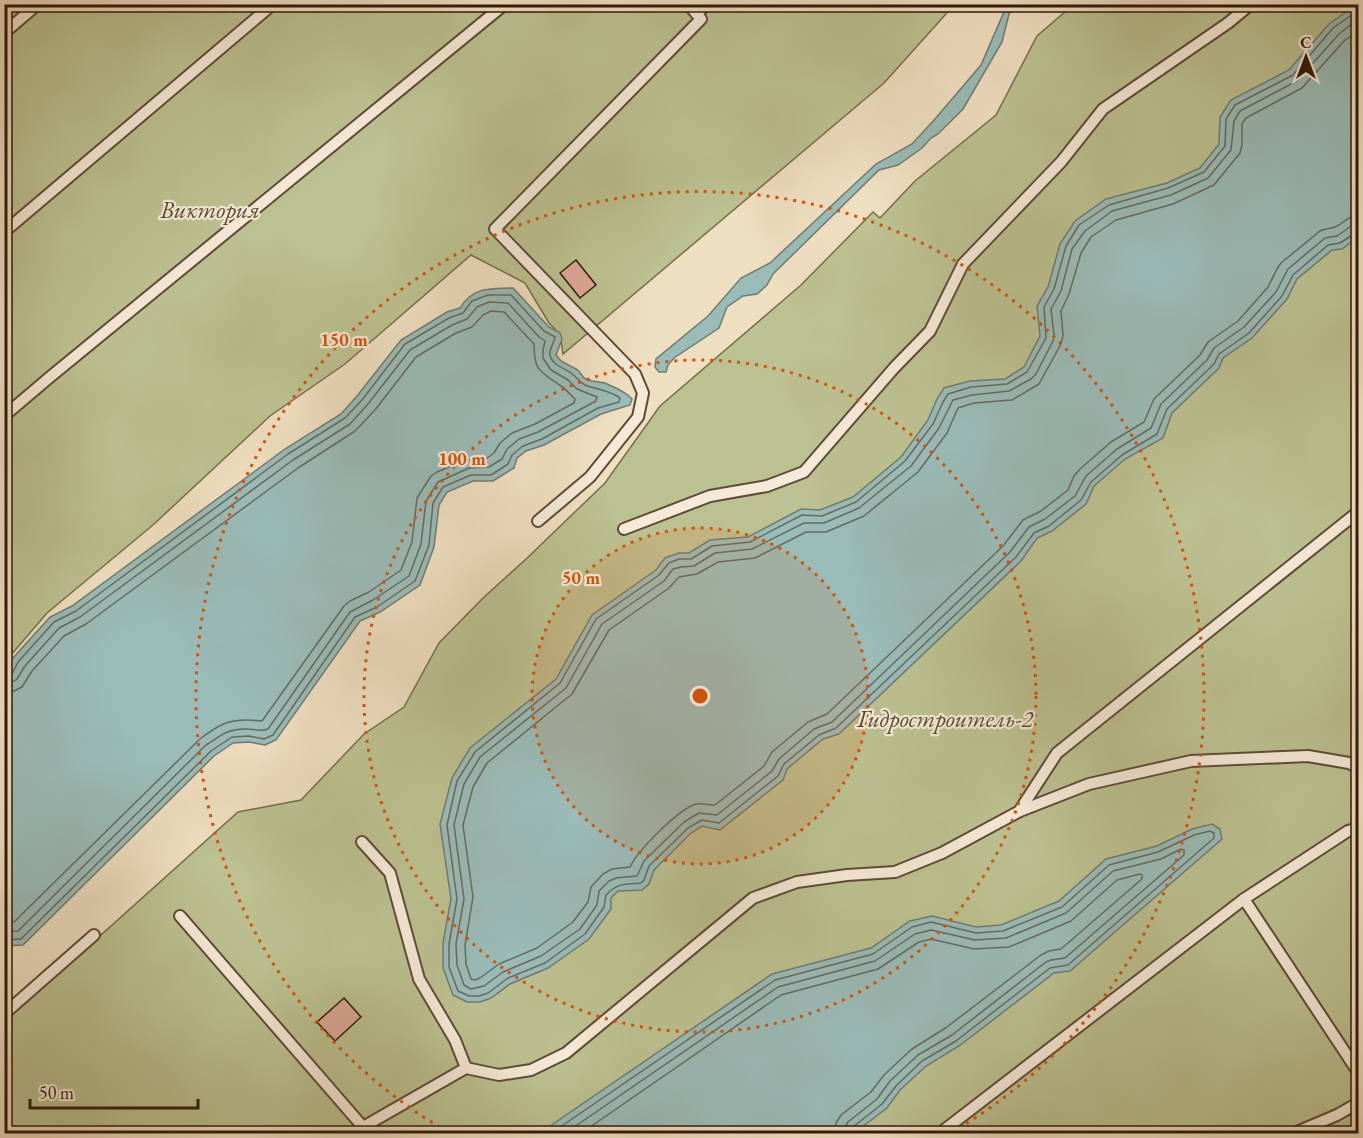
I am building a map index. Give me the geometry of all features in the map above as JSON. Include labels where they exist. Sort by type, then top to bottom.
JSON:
[{"type":"lane","points":[[4,33],[38,4]]},
{"type":"lane","points":[[4,232],[273,4]]},
{"type":"lane","points":[[4,416],[505,4]]},
{"type":"lane","points":[[538,521],[590,477],[638,417],[643,393],[636,374],[495,229],[701,19],[688,4]]},
{"type":"lane","points":[[697,14],[706,4]]},
{"type":"lane","points":[[624,529],[710,496],[766,486],[804,472],[894,368],[930,331],[963,264],[1061,162],[1103,109],[1228,23],[1251,4]]},
{"type":"lane","points":[[1020,811],[1057,753],[1359,512]]},
{"type":"lane","points":[[180,916],[359,1130],[466,1068],[499,1075],[531,1070],[566,1053],[753,898],[796,882],[847,875],[895,872],[942,853],[1020,811],[1089,784],[1191,761],[1308,756],[1349,763],[1359,768]]},
{"type":"lane","points":[[939,1134],[1244,899],[1348,831],[1359,828]]},
{"type":"lane","points":[[362,842],[390,873],[419,979],[454,1040],[466,1068]]},
{"type":"lane","points":[[1244,899],[1359,1072]]},
{"type":"lane","points":[[4,1014],[94,935]]},
{"type":"lane","points":[[1292,1134],[1359,1103]]},
{"type":"green space","name":"Виктория","points":[[5,5],[954,5],[884,83],[563,354],[560,334],[549,323],[525,283],[471,255],[345,364],[270,416],[153,525],[47,613],[5,662]]},
{"type":"green space","name":"Гидростроитель-2","points":[[1073,5],[1358,5],[1358,1133],[5,1133],[4,1022],[238,812],[301,800],[364,734],[404,707],[439,643],[483,598],[605,483],[660,406],[801,285],[873,212],[880,218],[915,181],[996,115],[1037,36]]},
{"type":"water","points":[[1010,5],[1017,5],[1009,14],[1002,42],[963,109],[922,148],[898,165],[879,170],[773,274],[767,285],[757,294],[743,296],[727,307],[719,328],[674,358],[666,372],[659,372],[655,367],[656,359],[708,316],[741,278],[770,263],[876,164],[912,144],[981,65],[1004,12]]},
{"type":"water","points":[[1358,5],[1358,237],[1342,249],[1332,250],[1297,279],[1287,299],[1252,338],[1223,358],[1219,368],[1172,413],[1163,438],[1125,459],[1094,486],[1086,504],[1052,531],[1037,538],[1021,561],[839,734],[823,739],[787,769],[783,780],[720,830],[702,826],[691,833],[654,870],[649,884],[642,890],[618,891],[611,898],[611,909],[589,939],[548,968],[510,984],[491,998],[480,1002],[467,1002],[453,995],[443,968],[443,943],[451,899],[440,824],[452,778],[470,748],[556,679],[592,615],[656,570],[665,558],[679,553],[689,553],[710,540],[748,537],[801,509],[820,510],[853,497],[901,457],[928,420],[944,388],[970,381],[1005,379],[1024,367],[1040,336],[1037,306],[1048,287],[1060,244],[1075,221],[1106,199],[1167,183],[1200,168],[1219,144],[1220,117],[1231,100],[1289,70],[1329,24]]},
{"type":"water","points":[[513,288],[549,327],[560,333],[562,339],[556,355],[561,361],[578,370],[584,378],[605,383],[628,395],[632,399],[630,405],[601,414],[544,445],[526,451],[517,458],[514,468],[493,481],[473,481],[447,492],[439,505],[434,547],[420,585],[380,612],[360,621],[276,740],[265,745],[249,742],[233,743],[214,756],[23,945],[5,946],[4,675],[13,658],[50,617],[72,606],[285,449],[341,414],[401,340],[447,312],[460,308],[477,292]]},
{"type":"water","points":[[1212,824],[1220,829],[1222,839],[1070,971],[1054,973],[959,1046],[926,1066],[900,1090],[887,1108],[854,1133],[540,1133],[772,974],[871,948],[910,921],[932,916],[976,927],[1001,925],[1059,901],[1106,859],[1157,846],[1192,829]]},
{"type":"building","points":[[576,260],[596,285],[580,298],[560,273]]},
{"type":"building","points":[[344,998],[361,1017],[335,1041],[317,1022]]}]
